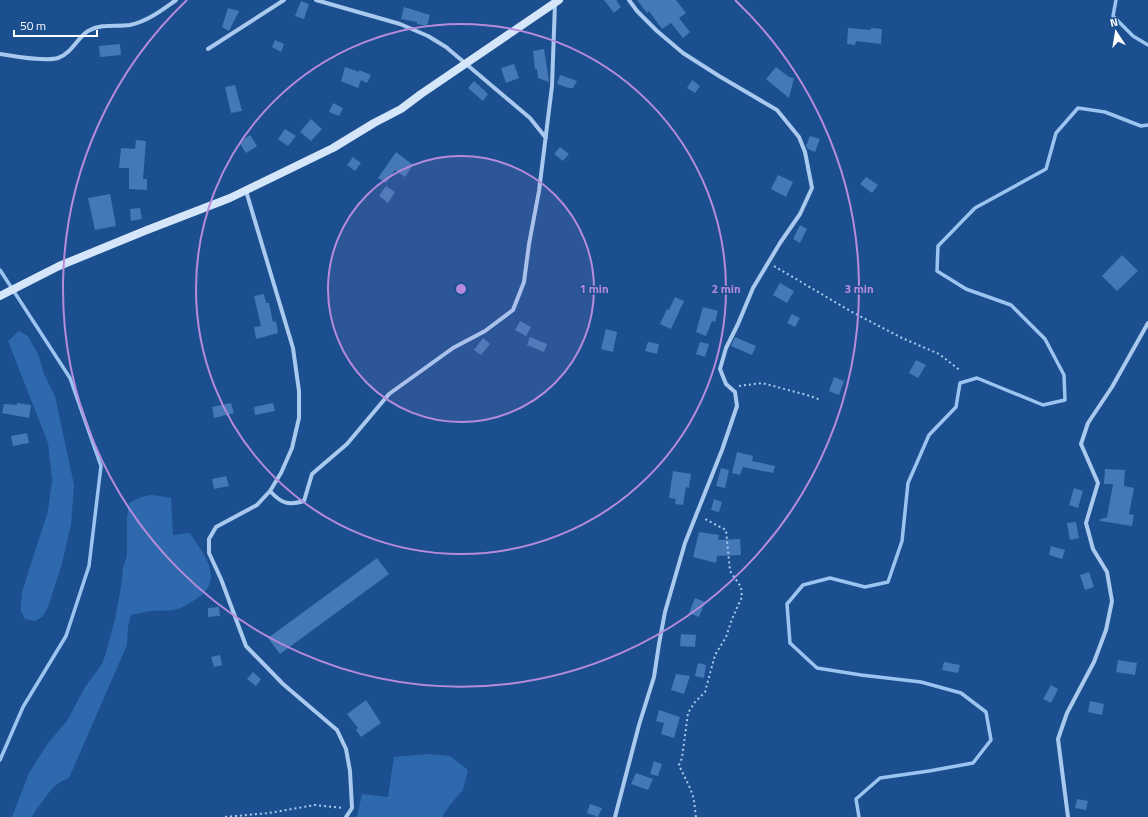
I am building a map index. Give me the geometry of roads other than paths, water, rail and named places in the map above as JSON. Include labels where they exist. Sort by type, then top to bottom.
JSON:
[{"type":"main road","points":[[0,296],[59,266],[230,198],[333,148],[374,123],[401,109],[557,1]]},
{"type":"street","points":[[0,54],[39,59],[59,58],[70,50],[88,32],[105,26],[130,25],[152,17],[176,0]]},
{"type":"street","points":[[208,49],[284,0]]},
{"type":"street","points":[[316,0],[400,24],[428,36],[446,47],[530,118],[546,138]]},
{"type":"street","points":[[615,817],[639,725],[654,677],[658,644],[669,598],[685,543],[722,450],[737,406],[735,392],[726,384],[720,369],[726,348],[738,324],[752,288],[800,214],[812,188],[805,152],[799,137],[777,110],[682,53],[637,11],[629,0]]},
{"type":"street","points":[[270,491],[277,498],[286,503],[294,504],[304,500],[312,474],[347,444],[388,394],[454,348],[485,331],[513,310],[524,282],[546,138],[552,86],[557,1]]},
{"type":"street","points":[[246,190],[293,348],[299,391],[299,418],[292,448],[281,473],[270,491],[257,505],[216,527],[209,539],[209,553],[221,579],[246,646],[283,684],[337,730],[346,749],[350,771],[352,808],[346,817]]},
{"type":"street","points":[[1068,817],[1058,739],[1067,713],[1094,662],[1106,630],[1112,601],[1107,572],[1093,548],[1086,523],[1098,483],[1081,444],[1088,423],[1112,387],[1148,323]]},
{"type":"waterway","points":[[1116,0],[1113,16],[1133,36],[1148,45]]},
{"type":"waterway","points":[[859,817],[856,799],[880,778],[973,763],[991,740],[986,712],[961,693],[921,682],[817,668],[790,643],[787,604],[803,585],[830,578],[865,587],[888,582],[902,541],[908,483],[929,435],[956,407],[960,383],[977,378],[1043,405],[1065,400],[1064,375],[1045,339],[1011,305],[966,289],[937,271],[938,246],[975,208],[1046,169],[1056,133],[1078,108],[1105,112],[1141,126],[1148,125]]},
{"type":"waterway","points":[[0,270],[70,378],[101,466],[89,566],[66,636],[23,707],[0,760]]}]
